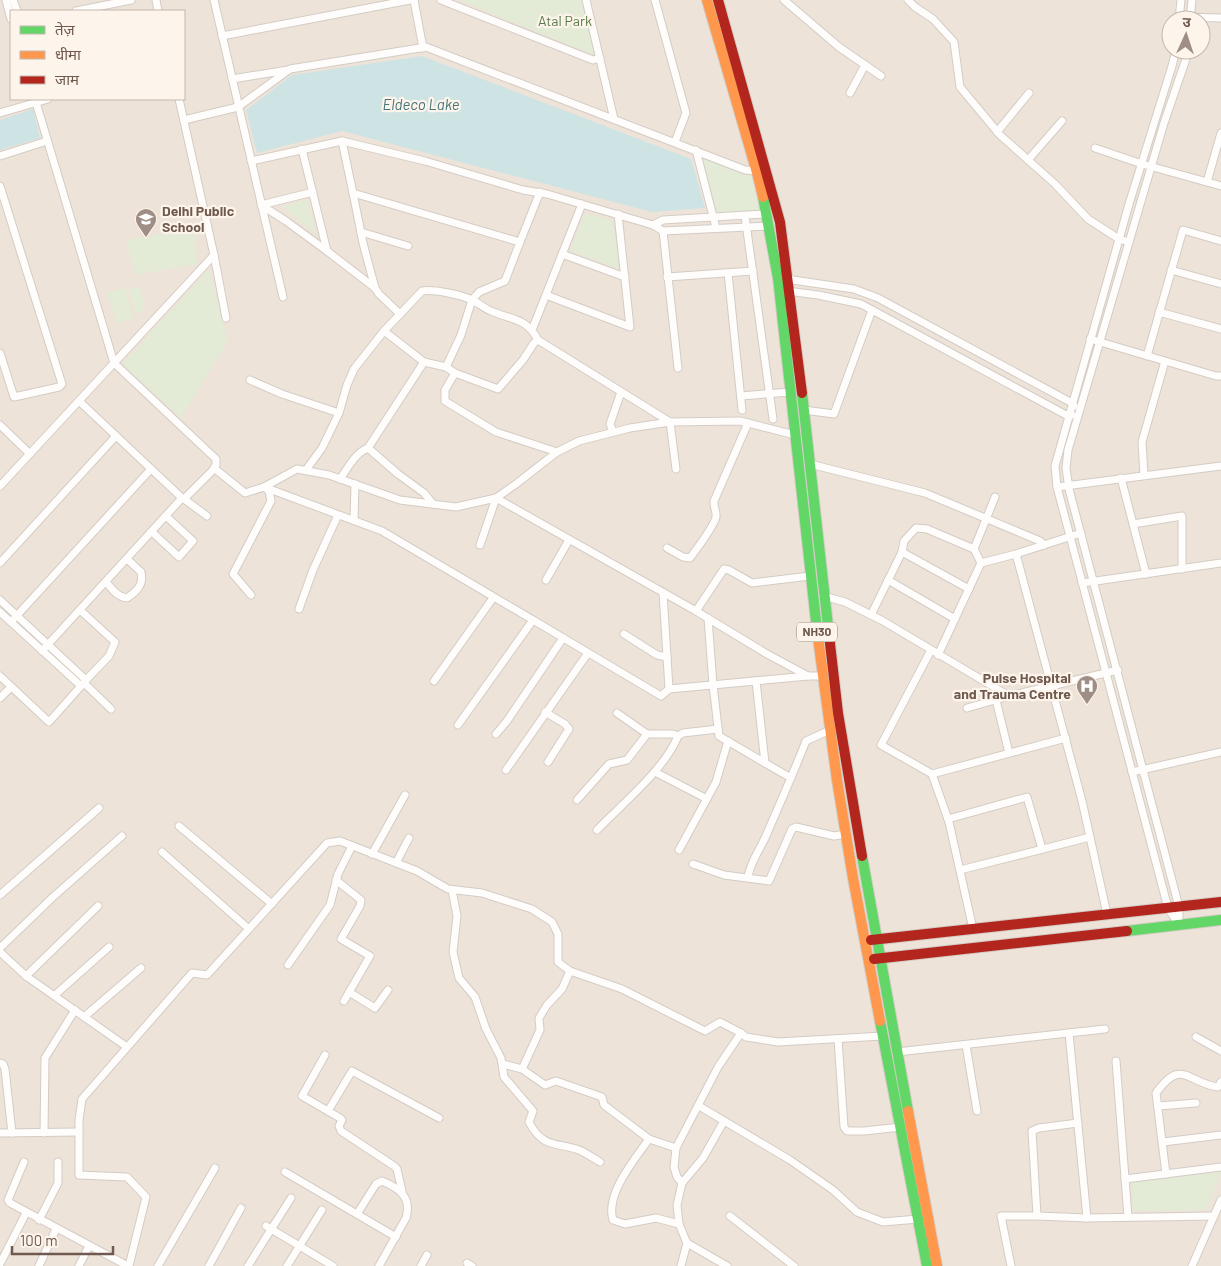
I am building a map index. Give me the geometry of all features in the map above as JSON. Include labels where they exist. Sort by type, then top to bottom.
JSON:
[{"type":"main road","name":"NH30","points":[[707,0],[756,171],[783,279],[804,410],[838,713],[876,939],[937,1266]]},
{"type":"main road","name":"NH30","points":[[718,0],[780,222],[783,279]]},
{"type":"main road","name":"NH30","points":[[785,291],[790,392],[810,576],[830,730],[868,960],[927,1266]]},
{"type":"main road","points":[[865,941],[1221,902]]},
{"type":"main road","points":[[868,960],[1221,920]]},
{"type":"street","points":[[6,0],[10,15]]},
{"type":"street","points":[[81,10],[132,0]]},
{"type":"street","points":[[214,0],[283,297]]},
{"type":"street","points":[[222,36],[410,0]]},
{"type":"street","points":[[414,0],[423,48]]},
{"type":"street","points":[[440,0],[593,60],[600,58]]},
{"type":"street","points":[[586,0],[614,118]]},
{"type":"street","points":[[655,0],[686,113],[675,142]]},
{"type":"street","points":[[784,0],[839,47],[881,76]]},
{"type":"street","points":[[908,0],[914,7],[932,19],[954,42],[960,86],[997,132],[1055,184],[1088,219],[1119,239],[1129,242]]},
{"type":"street","points":[[232,79],[426,47],[745,170],[756,171]]},
{"type":"street","points":[[1174,60],[1119,239],[1055,466],[1056,487],[1105,673],[1132,772],[1179,925]]},
{"type":"street","points":[[1173,907],[1143,770],[1068,485],[1066,468],[1068,450],[1129,242],[1185,60]]},
{"type":"street","points":[[850,93],[865,65]]},
{"type":"street","points":[[184,120],[238,107],[290,70]]},
{"type":"street","points":[[997,132],[1029,93]]},
{"type":"street","points":[[0,113],[36,100],[114,363],[216,459],[214,468],[166,516],[45,648]]},
{"type":"street","points":[[179,100],[226,318]]},
{"type":"street","points":[[1028,160],[1062,121]]},
{"type":"street","points":[[1206,182],[1221,133]]},
{"type":"street","points":[[0,156],[48,141]]},
{"type":"street","points":[[251,161],[342,141],[524,190],[540,192],[653,225],[664,231],[769,226]]},
{"type":"street","points":[[342,141],[375,288]]},
{"type":"street","points":[[1095,148],[1142,164],[1221,186]]},
{"type":"street","points":[[302,149],[328,251]]},
{"type":"street","points":[[696,150],[715,218],[716,228]]},
{"type":"street","points":[[0,186],[62,384],[59,387],[14,397],[0,353]]},
{"type":"street","points":[[261,205],[313,192]]},
{"type":"street","points":[[446,367],[461,335],[472,300],[479,292],[505,280],[540,192]]},
{"type":"street","points":[[354,193],[520,242]]},
{"type":"street","points":[[532,330],[582,204]]},
{"type":"street","points":[[261,205],[328,251],[375,288],[400,314]]},
{"type":"street","points":[[546,294],[630,327],[618,214]]},
{"type":"street","points":[[653,225],[663,220],[766,214]]},
{"type":"street","points":[[745,216],[772,419]]},
{"type":"street","points":[[1147,356],[1183,230],[1221,241]]},
{"type":"street","points":[[664,231],[667,277],[678,368]]},
{"type":"street","points":[[361,232],[408,246]]},
{"type":"street","points":[[562,254],[625,277]]},
{"type":"street","points":[[0,485],[214,256]]},
{"type":"street","points":[[1171,270],[1221,284]]},
{"type":"street","points":[[667,277],[753,272]]},
{"type":"street","points":[[728,273],[742,410]]},
{"type":"street","points":[[783,279],[854,289],[878,298],[1072,403],[1079,413]]},
{"type":"street","points":[[306,470],[322,448],[339,413],[354,369],[384,331],[422,291],[431,290],[472,300],[488,310],[518,319],[532,330],[538,340],[670,422]]},
{"type":"street","points":[[785,291],[818,295],[861,304],[1068,416],[1079,413]]},
{"type":"street","points":[[804,410],[834,414],[872,310]]},
{"type":"street","points":[[1159,312],[1221,329]]},
{"type":"street","points":[[384,331],[424,362],[446,367],[455,373],[498,389],[538,340]]},
{"type":"street","points":[[1090,339],[1221,376]]},
{"type":"street","points":[[1144,475],[1142,442],[1165,361]]},
{"type":"street","points":[[340,479],[362,450],[368,448],[424,362]]},
{"type":"street","points":[[455,373],[445,390],[445,401],[496,432],[557,452]]},
{"type":"street","points":[[250,380],[282,394],[339,413]]},
{"type":"street","points":[[613,432],[610,424],[621,392]]},
{"type":"street","points":[[741,396],[790,392]]},
{"type":"street","points":[[79,401],[183,499],[207,516]]},
{"type":"street","points":[[214,468],[245,493],[264,487],[297,469],[340,479],[400,500],[456,507],[496,498],[557,452],[580,441],[630,428],[670,422],[740,421],[795,434]]},
{"type":"street","points":[[670,422],[676,469]]},
{"type":"street","points":[[667,548],[683,557],[690,558],[708,531],[716,518],[714,501],[748,423]]},
{"type":"street","points":[[0,425],[30,454]]},
{"type":"street","points":[[0,563],[116,436]]},
{"type":"street","points":[[368,448],[424,493],[433,504]]},
{"type":"street","points":[[810,464],[925,493],[1040,540],[1044,545]]},
{"type":"street","points":[[1056,487],[1221,466]]},
{"type":"street","points":[[11,622],[18,617],[151,470]]},
{"type":"street","points":[[1121,478],[1146,574]]},
{"type":"street","points":[[354,520],[355,484]]},
{"type":"street","points":[[264,487],[382,531],[661,696],[669,689],[823,676]]},
{"type":"street","points":[[250,594],[233,574],[271,501],[269,491],[264,487]]},
{"type":"street","points":[[974,550],[995,497]]},
{"type":"street","points":[[496,498],[808,676]]},
{"type":"street","points":[[480,545],[496,498]]},
{"type":"street","points":[[299,610],[313,570],[338,515]]},
{"type":"street","points":[[152,532],[179,557],[193,541],[166,516]]},
{"type":"street","points":[[1133,524],[1182,516],[1182,569]]},
{"type":"street","points":[[871,615],[902,552],[904,541],[916,528],[927,529],[974,550],[981,563]]},
{"type":"street","points":[[981,563],[1081,533]]},
{"type":"street","points":[[546,580],[569,540]]},
{"type":"street","points":[[902,552],[969,589]]},
{"type":"street","points":[[1016,554],[1066,738],[1108,914]]},
{"type":"street","points":[[106,582],[119,596],[124,598],[127,598],[139,588],[142,583],[141,572],[127,559]]},
{"type":"street","points":[[938,655],[981,563]]},
{"type":"street","points":[[1082,583],[1221,563]]},
{"type":"street","points":[[696,611],[724,569],[752,583],[810,576]]},
{"type":"street","points":[[888,580],[955,619]]},
{"type":"street","points":[[663,592],[669,689]]},
{"type":"street","points":[[813,596],[824,596],[845,602],[871,615],[1009,696]]},
{"type":"street","points":[[434,681],[494,598]]},
{"type":"street","points":[[0,600],[18,617],[45,648]]},
{"type":"street","points":[[0,676],[49,722],[109,656],[115,642],[80,610]]},
{"type":"street","points":[[0,612],[45,648],[111,709]]},
{"type":"street","points":[[708,618],[719,736],[791,778]]},
{"type":"street","points":[[458,725],[533,620]]},
{"type":"street","points":[[624,634],[657,655],[667,657]]},
{"type":"street","points":[[496,734],[507,721],[563,638]]},
{"type":"street","points":[[931,650],[881,745],[932,774],[948,819],[973,929]]},
{"type":"street","points":[[506,770],[588,653]]},
{"type":"street","points":[[967,708],[1118,670]]},
{"type":"street","points":[[756,681],[765,763]]},
{"type":"street","points":[[0,698],[11,687]]},
{"type":"street","points":[[996,700],[1009,753]]},
{"type":"street","points":[[545,712],[565,724],[569,729],[548,762]]},
{"type":"street","points":[[617,713],[647,734],[673,734],[678,736]]},
{"type":"street","points":[[597,830],[655,772],[676,742],[678,736],[683,733],[718,729]]},
{"type":"street","points":[[748,877],[750,867],[758,853],[806,741],[830,730]]},
{"type":"street","points":[[576,800],[610,764],[627,760],[647,734]]},
{"type":"street","points":[[932,774],[1066,738]]},
{"type":"street","points":[[679,850],[716,782],[728,741]]},
{"type":"street","points":[[1132,772],[1221,752]]},
{"type":"street","points":[[655,772],[707,799]]},
{"type":"street","points":[[372,854],[405,795]]},
{"type":"street","points":[[948,819],[1027,797],[1042,849]]},
{"type":"street","points":[[0,895],[99,808]]},
{"type":"street","points":[[179,826],[272,904]]},
{"type":"street","points":[[693,864],[724,874],[769,881],[792,828],[796,827],[834,836],[846,834]]},
{"type":"street","points":[[0,948],[53,897],[122,836]]},
{"type":"street","points":[[960,870],[1090,837]]},
{"type":"street","points":[[396,863],[408,838]]},
{"type":"street","points":[[24,1162],[8,1200],[26,1213],[129,1266],[146,1196],[127,1177],[80,1175],[79,1132],[82,1099],[192,973],[207,975],[327,843],[340,841],[417,871],[448,889],[482,893],[532,909],[552,922],[558,934],[558,962],[570,971],[622,989],[705,1031],[720,1022],[746,1037],[778,1042],[883,1036]]},
{"type":"street","points":[[288,965],[330,905],[336,880],[352,846]]},
{"type":"street","points":[[162,852],[249,929]]},
{"type":"street","points":[[336,880],[361,900],[360,906],[341,939],[370,956],[344,1001]]},
{"type":"street","points":[[452,890],[457,916],[453,952],[459,978],[475,997],[486,1029],[501,1058],[504,1077],[533,1111],[530,1122],[533,1129],[549,1144],[578,1150],[600,1162]]},
{"type":"street","points":[[26,976],[98,906]]},
{"type":"street","points":[[55,996],[108,947]]},
{"type":"street","points":[[0,952],[26,976],[127,1047]]},
{"type":"street","points":[[84,1017],[141,968]]},
{"type":"street","points":[[523,1067],[540,1030],[540,1018],[547,1005],[562,989],[570,971]]},
{"type":"street","points":[[349,992],[375,1008],[388,990]]},
{"type":"street","points":[[44,1133],[45,1058],[75,1010]]},
{"type":"street","points":[[897,1052],[1104,1029]]},
{"type":"street","points":[[682,1183],[677,1177],[674,1167],[676,1148],[718,1067],[741,1033]]},
{"type":"street","points":[[1069,1033],[1087,1218]]},
{"type":"street","points":[[1196,1037],[1221,1051]]},
{"type":"street","points":[[838,1039],[844,1127],[847,1130],[864,1132],[900,1127]]},
{"type":"street","points":[[966,1045],[977,1111]]},
{"type":"street","points":[[325,1055],[302,1096],[342,1120],[339,1126],[341,1131],[397,1169],[408,1210],[406,1218],[379,1266]]},
{"type":"street","points":[[1116,1061],[1128,1218]]},
{"type":"street","points":[[0,1063],[3,1064],[5,1070],[12,1133]]},
{"type":"street","points":[[502,1064],[522,1069],[545,1085],[556,1081],[602,1097],[604,1105],[649,1139],[676,1148]]},
{"type":"street","points":[[328,1111],[352,1071],[439,1118]]},
{"type":"street","points":[[1166,1174],[1156,1093],[1172,1076],[1184,1075],[1214,1087],[1218,1087],[1221,1082]]},
{"type":"street","points":[[1158,1106],[1196,1103]]},
{"type":"street","points":[[699,1106],[804,1170],[833,1190],[856,1212],[883,1222],[918,1219]]},
{"type":"street","points":[[682,1266],[687,1243],[679,1224],[677,1205],[682,1183],[703,1158],[724,1121]]},
{"type":"street","points":[[1037,1216],[1032,1131],[1039,1128],[1078,1123]]},
{"type":"street","points":[[0,1133],[79,1132]]},
{"type":"street","points":[[1163,1142],[1221,1135]]},
{"type":"street","points":[[649,1139],[625,1173],[614,1198],[613,1220],[626,1224],[656,1218],[679,1224]]},
{"type":"street","points":[[40,1220],[58,1183],[58,1162]]},
{"type":"street","points":[[1125,1179],[1221,1167]]},
{"type":"street","points":[[158,1266],[215,1168]]},
{"type":"street","points":[[285,1172],[396,1237]]},
{"type":"street","points":[[357,1214],[376,1184],[382,1181],[396,1186],[402,1191]]},
{"type":"street","points":[[248,1266],[269,1228],[291,1198]]},
{"type":"street","points":[[1192,1266],[1221,1200]]},
{"type":"street","points":[[209,1266],[241,1208]]},
{"type":"street","points":[[287,1266],[322,1210]]},
{"type":"street","points":[[0,1264],[26,1213]]},
{"type":"street","points":[[730,1216],[794,1266]]},
{"type":"street","points":[[1011,1266],[1002,1216],[1087,1218],[1214,1216]]},
{"type":"street","points":[[269,1228],[331,1266]]},
{"type":"street","points":[[39,1266],[56,1229]]},
{"type":"street","points":[[687,1243],[727,1266]]},
{"type":"street","points":[[80,1266],[89,1246]]},
{"type":"street","points":[[421,1266],[428,1256]]},
{"type":"shaded area","points":[[0,0],[1221,0],[1221,1266],[0,1266]]},
{"type":"green space","name":"Atal Park","points":[[458,0],[583,0],[596,56]]},
{"type":"green space","points":[[700,155],[754,174],[763,212],[718,214]]},
{"type":"green space","points":[[307,200],[317,235],[282,206]]},
{"type":"green space","points":[[585,213],[613,221],[620,269],[570,251]]},
{"type":"green space","points":[[194,227],[197,264],[135,275],[126,240]]},
{"type":"green space","points":[[209,269],[228,341],[181,418],[122,364]]},
{"type":"green space","points":[[140,287],[145,311],[135,314],[129,288]]},
{"type":"green space","points":[[125,288],[133,319],[117,323],[107,293]]},
{"type":"green space","points":[[1221,1172],[1206,1210],[1133,1211],[1131,1182]]},
{"type":"water","name":"Eldeco Lake","points":[[422,56],[691,159],[705,208],[652,212],[342,131],[257,153],[246,110],[292,75]]},
{"type":"water","points":[[33,109],[40,138],[0,150],[0,120]]},
{"type":"traffic: fast","points":[[763,197],[778,278],[817,630]]},
{"type":"traffic: fast","points":[[802,393],[829,635]]},
{"type":"traffic: fast","points":[[862,856],[908,1111]]},
{"type":"traffic: fast","points":[[1127,931],[1221,920]]},
{"type":"traffic: fast","points":[[880,1021],[927,1266]]},
{"type":"traffic: slow","points":[[707,0],[763,197]]},
{"type":"traffic: slow","points":[[817,630],[837,780],[880,1021]]},
{"type":"traffic: slow","points":[[908,1111],[937,1266]]},
{"type":"traffic: jam","points":[[718,0],[780,222],[802,393]]},
{"type":"traffic: jam","points":[[829,635],[838,713],[862,856]]},
{"type":"traffic: jam","points":[[871,940],[1221,902]]},
{"type":"traffic: jam","points":[[874,959],[1127,931]]},
{"type":"place","name":"Delhi Public School","points":[[146,238]]},
{"type":"place","name":"Pulse Hospital and Trauma Centre","points":[[1087,705]]}]
